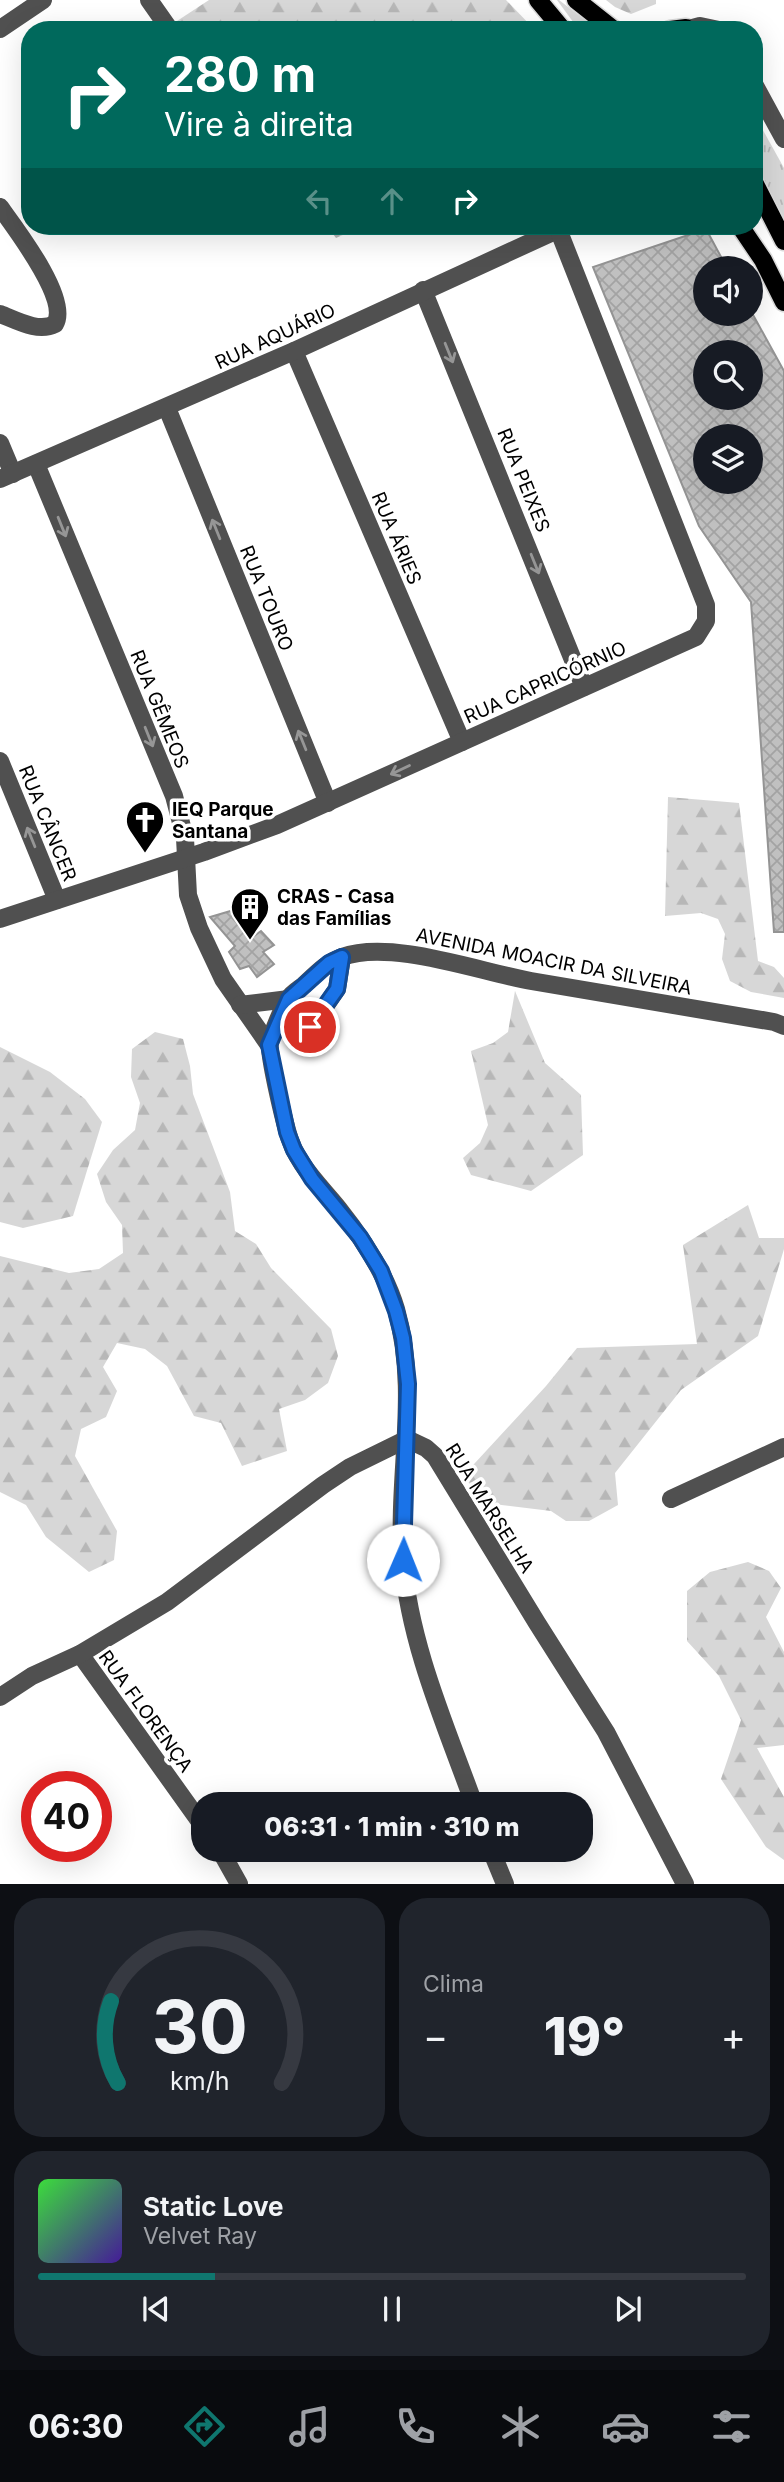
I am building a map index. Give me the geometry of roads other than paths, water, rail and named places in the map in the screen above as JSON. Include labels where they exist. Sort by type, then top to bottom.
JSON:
[{"type":"main road","points":[[538,0],[556,21]]},
{"type":"main road","points":[[576,0],[602,21]]},
{"type":"main road","points":[[763,200],[784,241]]},
{"type":"main road","points":[[746,235],[763,260],[784,302]]},
{"type":"street","points":[[0,29],[43,0]]},
{"type":"street","points":[[149,0],[164,21]]},
{"type":"street","points":[[763,100],[784,139]]},
{"type":"street","points":[[0,207],[56,297],[59,314],[55,324],[40,327],[0,314]]},
{"type":"street","name":"RUA AQUÁRIO","points":[[7,476],[167,408],[546,235]]},
{"type":"street","name":"RUA CAPRICÓRNIO","points":[[0,919],[187,858],[277,825],[696,637],[708,612],[565,235]]},
{"type":"street","name":"RUA PEIXES","points":[[424,290],[584,687]]},
{"type":"street","name":"RUA ÁRIES","points":[[294,351],[462,742]]},
{"type":"street","name":"RUA TOURO","points":[[167,408],[328,803]]},
{"type":"street","points":[[0,443],[7,476]]},
{"type":"street","name":"RUA GÊMEOS","points":[[36,464],[174,796],[183,825],[188,895],[199,928],[218,970],[269,1045]]},
{"type":"street","name":"RUA CÂNCER","points":[[0,761],[57,900]]},
{"type":"street","name":"AVENIDA MOACIR DA SILVEIRA","points":[[269,1045],[289,999],[329,963],[342,957],[370,952],[406,955],[517,978],[774,1022],[784,1026]]},
{"type":"street","points":[[310,1027],[337,989],[342,957]]},
{"type":"street","points":[[240,1005],[289,999]]},
{"type":"street","points":[[269,1045],[287,1132],[294,1150],[312,1179],[360,1237],[390,1291],[403,1338],[407,1439],[403,1560],[409,1603],[432,1688],[470,1792]]},
{"type":"street","points":[[0,1697],[32,1676],[80,1654],[167,1602],[323,1485],[350,1467],[407,1439]]},
{"type":"street","name":"RUA MARSELHA","points":[[407,1439],[426,1447],[435,1456],[606,1732],[685,1884]]},
{"type":"street","points":[[671,1499],[784,1447]]},
{"type":"street","name":"RUA FLORENÇA","points":[[80,1654],[191,1809]]},
{"type":"street","points":[[227,1862],[239,1884]]},
{"type":"street","points":[[497,1862],[505,1884]]},
{"type":"place","name":"IEQ Parque Santana","points":[[145,854]]},
{"type":"place","name":"CRAS - Casa das Famílias","points":[[250,941]]}]
